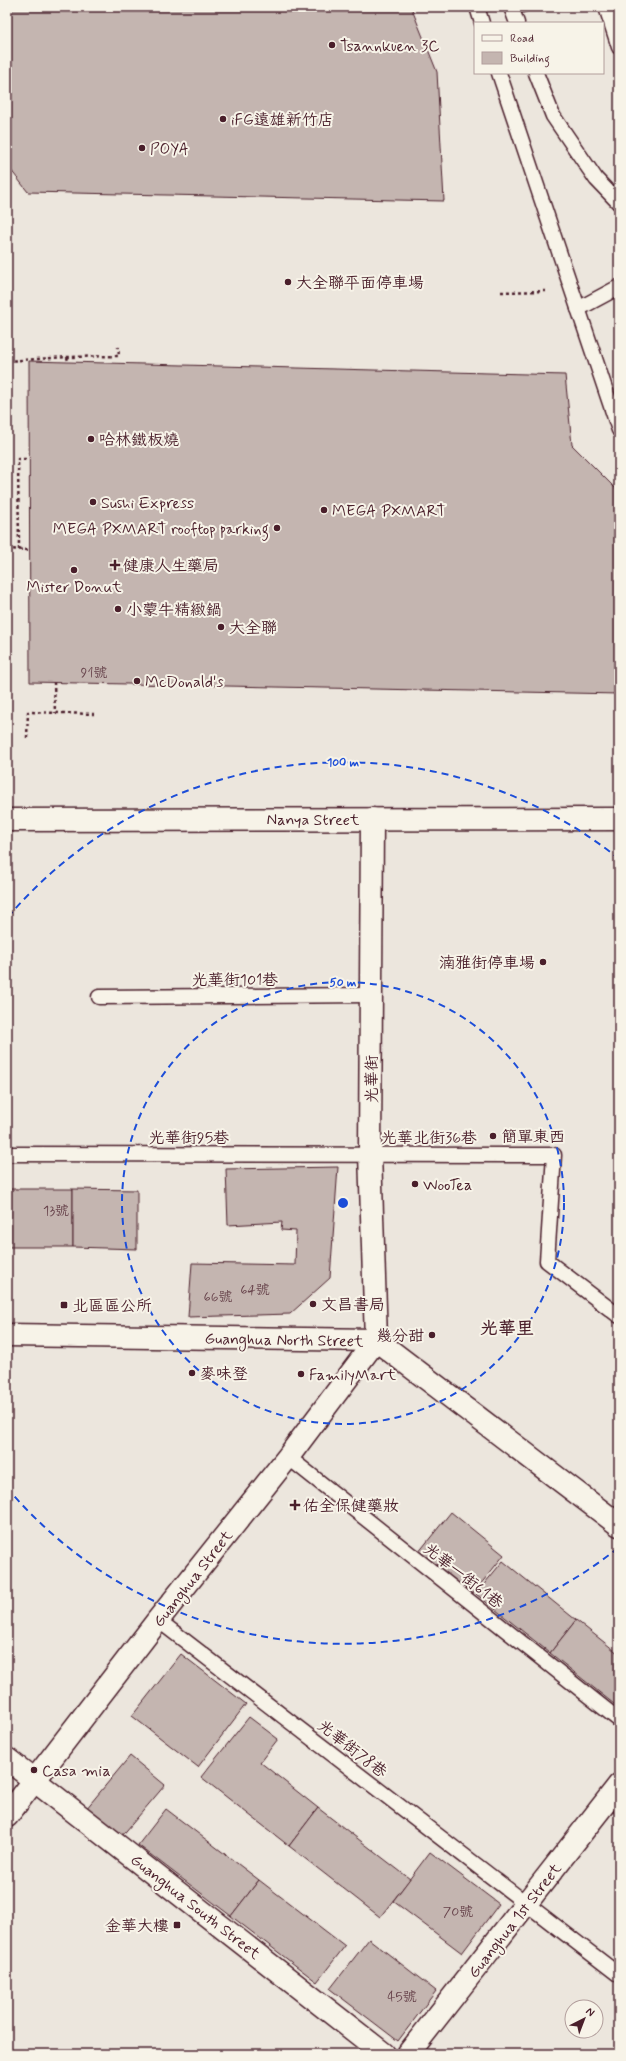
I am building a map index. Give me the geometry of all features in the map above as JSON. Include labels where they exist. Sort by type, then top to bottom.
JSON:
[{"type":"street","name":"Nanya Street","points":[[7,820],[372,818],[619,819]]},
{"type":"street","name":"光華街","points":[[372,818],[370,1153],[376,1340]]},
{"type":"street","name":"Guanghua North Street","points":[[7,1335],[376,1340],[619,1525]]},
{"type":"street","name":"Guanghua Street","points":[[7,1816],[158,1620],[288,1457],[376,1340]]},
{"type":"street","name":"Guanghua South Street","points":[[7,1758],[384,2054]]},
{"type":"street","name":"Guanghua 1st Street","points":[[408,2054],[619,1785]]},
{"type":"lane","points":[[477,7],[482,22]]},
{"type":"lane","points":[[511,7],[517,22]]},
{"type":"lane","points":[[606,7],[619,47]]},
{"type":"lane","points":[[499,74],[619,430]]},
{"type":"lane","points":[[536,74],[553,116],[596,179],[619,203]]},
{"type":"lane","points":[[578,309],[619,287]]},
{"type":"lane","name":"光華街101巷","points":[[99,997],[371,995]]},
{"type":"lane","name":"光華街95巷","points":[[7,1154],[370,1153]]},
{"type":"lane","name":"光華北街36巷","points":[[370,1153],[554,1155],[548,1261],[619,1316]]},
{"type":"lane","name":"光華一街61巷","points":[[288,1457],[619,1720]]},
{"type":"lane","name":"光華街78巷","points":[[158,1620],[619,1975]]},
{"type":"path","points":[[501,292],[556,291],[578,309]]},
{"type":"path","points":[[7,361],[67,357],[119,356],[118,347]]},
{"type":"path","points":[[67,357],[68,361]]},
{"type":"path","points":[[19,550],[18,459],[29,459]]},
{"type":"path","points":[[7,549],[29,550]]},
{"type":"path","points":[[54,682],[56,712]]},
{"type":"path","points":[[27,738],[28,712],[94,714]]},
{"type":"building","name":"iFG遠雄新竹店","points":[[7,7],[411,7],[437,72],[444,201],[28,192],[7,165]]},
{"type":"building","points":[[514,7],[541,7],[517,15]]},
{"type":"building","name":"MEGA PXMART rooftop parking","points":[[29,361],[565,375],[572,445],[617,490],[619,694],[30,682]]},
{"type":"building","points":[[338,1167],[330,1278],[290,1314],[188,1317],[192,1263],[295,1265],[296,1231],[281,1230],[282,1222],[228,1225],[226,1169]]},
{"type":"building","points":[[7,1189],[9,1189],[8,1247],[7,1247]]},
{"type":"building","points":[[9,1189],[73,1189],[73,1247],[8,1247]]},
{"type":"building","points":[[73,1189],[137,1190],[137,1249],[73,1247]]},
{"type":"building","points":[[451,1512],[504,1555],[467,1601],[414,1558]]},
{"type":"building","points":[[503,1561],[576,1620],[550,1653],[476,1594]]},
{"type":"building","points":[[576,1620],[619,1654],[619,1708],[550,1653]]},
{"type":"building","points":[[181,1654],[246,1704],[198,1767],[132,1716]]},
{"type":"building","points":[[249,1717],[278,1739],[260,1762],[318,1808],[289,1846],[201,1777]]},
{"type":"building","points":[[130,1756],[165,1785],[121,1837],[86,1809]]},
{"type":"building","points":[[318,1808],[410,1879],[380,1917],[289,1846]]},
{"type":"building","points":[[166,1809],[259,1880],[231,1916],[138,1845]]},
{"type":"building","points":[[430,1852],[499,1904],[462,1953],[393,1901]]},
{"type":"building","points":[[259,1880],[345,1946],[317,1982],[231,1916]]},
{"type":"building","points":[[369,1939],[436,1991],[398,2041],[330,1989]]},
{"type":"place","name":"Tsannkuen 3C","points":[[332,45]]},
{"type":"place","name":"iFG遠雄新竹店","points":[[223,119]]},
{"type":"place","name":"POYA","points":[[142,148]]},
{"type":"place","name":"大全聯平面停車場","points":[[288,282]]},
{"type":"place","name":"哈林鐵板燒","points":[[91,439]]},
{"type":"place","name":"Sushi Express","points":[[93,502]]},
{"type":"place","name":"MEGA PXMART","points":[[324,510]]},
{"type":"place","name":"MEGA PXMART rooftop parking","points":[[277,528]]},
{"type":"place","name":"健康人生藥局","points":[[115,565]]},
{"type":"place","name":"Mister Donut","points":[[74,570]]},
{"type":"place","name":"小蒙牛精緻鍋","points":[[118,609]]},
{"type":"place","name":"大全聯","points":[[221,627]]},
{"type":"place","name":"McDonald's","points":[[137,681]]},
{"type":"place","name":"湳雅街停車場","points":[[543,962]]},
{"type":"place","name":"簡單東西","points":[[493,1136]]},
{"type":"place","name":"WooTea","points":[[415,1184]]},
{"type":"place","name":"文昌書局","points":[[313,1304]]},
{"type":"place","name":"北區區公所","points":[[64,1305]]},
{"type":"place","name":"幾分甜","points":[[432,1335]]},
{"type":"place","name":"麥味登","points":[[192,1373]]},
{"type":"place","name":"FamilyMart","points":[[301,1374]]},
{"type":"place","name":"佑全保健藥妝","points":[[295,1505]]},
{"type":"place","name":"Casa mia","points":[[34,1770]]},
{"type":"place","name":"金華大樓","points":[[177,1925]]},
{"type":"district","name":"光華里","points":[[507,1328]]}]
